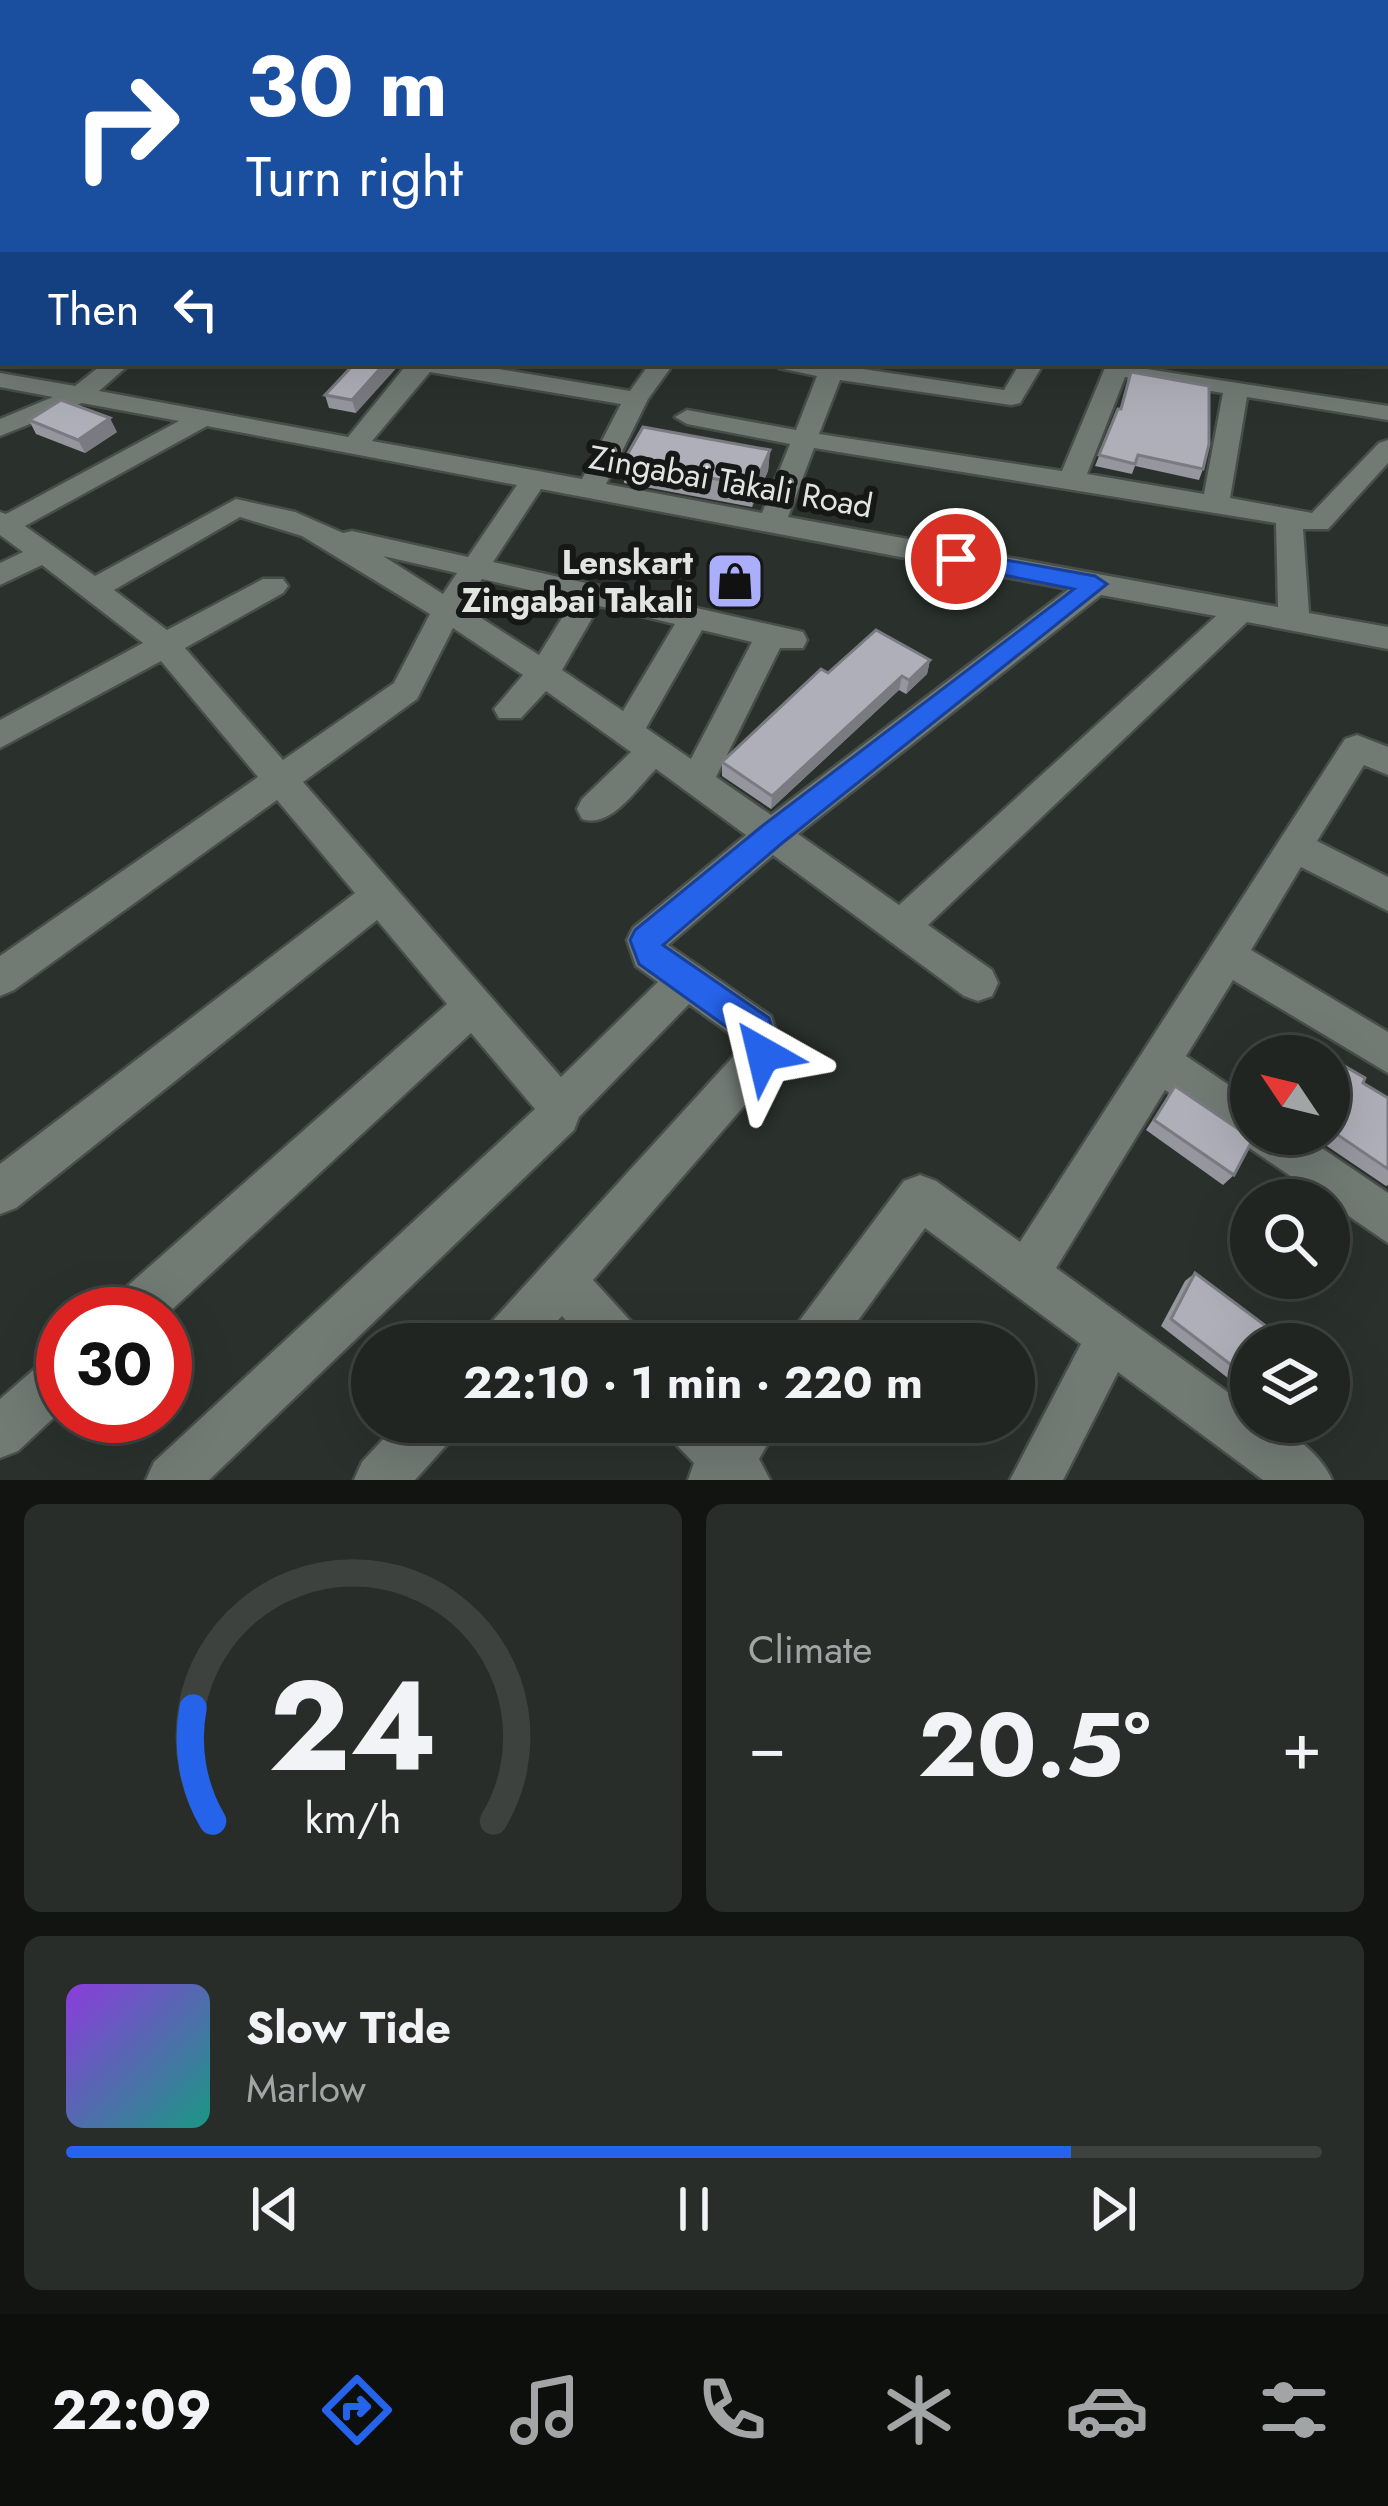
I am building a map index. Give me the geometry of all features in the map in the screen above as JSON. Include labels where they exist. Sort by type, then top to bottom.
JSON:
[{"type":"street","points":[[0,428],[79,395],[114,366]]},
{"type":"street","points":[[353,447],[420,366]]},
{"type":"street","points":[[441,366],[636,399]]},
{"type":"street","points":[[589,491],[636,399],[660,366]]},
{"type":"street","points":[[799,366],[830,372],[910,373],[1011,398],[1030,366]]},
{"type":"street","points":[[1072,478],[1118,366],[1236,390],[1388,412]]},
{"type":"street","points":[[771,525],[830,372]]},
{"type":"street","name":"Zingabai Takali Road","points":[[0,380],[1388,638]]},
{"type":"street","points":[[1215,504],[1236,390]]},
{"type":"street","points":[[687,417],[802,441],[1072,478],[1318,524],[1388,448]]},
{"type":"street","points":[[202,419],[3,523],[41,554],[97,587],[166,646],[560,1107]]},
{"type":"street","points":[[0,978],[406,692],[447,610],[533,481]]},
{"type":"street","points":[[97,587],[236,508],[250,508],[315,532],[781,637],[698,779]]},
{"type":"street","points":[[1289,517],[1294,621]]},
{"type":"street","points":[[315,532],[447,610],[642,738],[978,983]]},
{"type":"street","points":[[0,575],[41,554]]},
{"type":"street","points":[[523,1323],[763,1054],[757,1029],[650,954],[646,940],[771,836],[1095,584]]},
{"type":"street","points":[[5,724],[166,646],[273,586]]},
{"type":"street","points":[[509,709],[544,673],[592,594]]},
{"type":"street","points":[[901,928],[1240,611]]},
{"type":"street","points":[[594,809],[642,738],[694,617]]},
{"type":"street","points":[[1026,1275],[1357,748],[1388,762]]},
{"type":"street","points":[[1295,847],[1388,895]]},
{"type":"street","points":[[0,1192],[378,897]]},
{"type":"street","points":[[1226,956],[1388,1054]]},
{"type":"street","points":[[172,1480],[559,1115],[560,1107],[686,980]]},
{"type":"street","points":[[162,1287],[476,1004]]},
{"type":"street","points":[[1161,1063],[1230,1111]]},
{"type":"street","points":[[1294,1155],[1388,1220]]},
{"type":"street","points":[[827,1323],[920,1197],[1306,1480]]},
{"type":"street","points":[[562,1281],[600,1323]]},
{"type":"street","points":[[1036,1480],[1111,1336]]},
{"type":"street","points":[[0,1433],[36,1400]]},
{"type":"street","points":[[380,1480],[414,1443]]},
{"type":"building","points":[[352,366],[382,366],[352,400],[325,395]]},
{"type":"building","points":[[1131,372],[1209,386],[1209,444],[1203,469],[1138,455],[1135,464],[1099,455],[1121,409]]},
{"type":"building","points":[[61,400],[110,418],[78,440],[29,420]]},
{"type":"building","points":[[643,427],[770,450],[754,486],[623,462]]},
{"type":"building","points":[[876,630],[930,660],[909,680],[902,676],[772,796],[722,762],[821,669],[828,673]]},
{"type":"building","points":[[1350,1069],[1388,1098],[1388,1169],[1350,1143]]},
{"type":"building","points":[[1175,1086],[1230,1123],[1230,1155],[1245,1155],[1234,1175],[1154,1120]]},
{"type":"building","points":[[1195,1273],[1262,1323],[1230,1323],[1230,1364],[1171,1319]]},
{"type":"place","name":"Lenskart Zingabai Takali","points":[[735,581]]},
{"type":"route","points":[[763,1054],[757,1029],[650,954],[646,940],[771,836],[1095,584],[956,559]]}]
